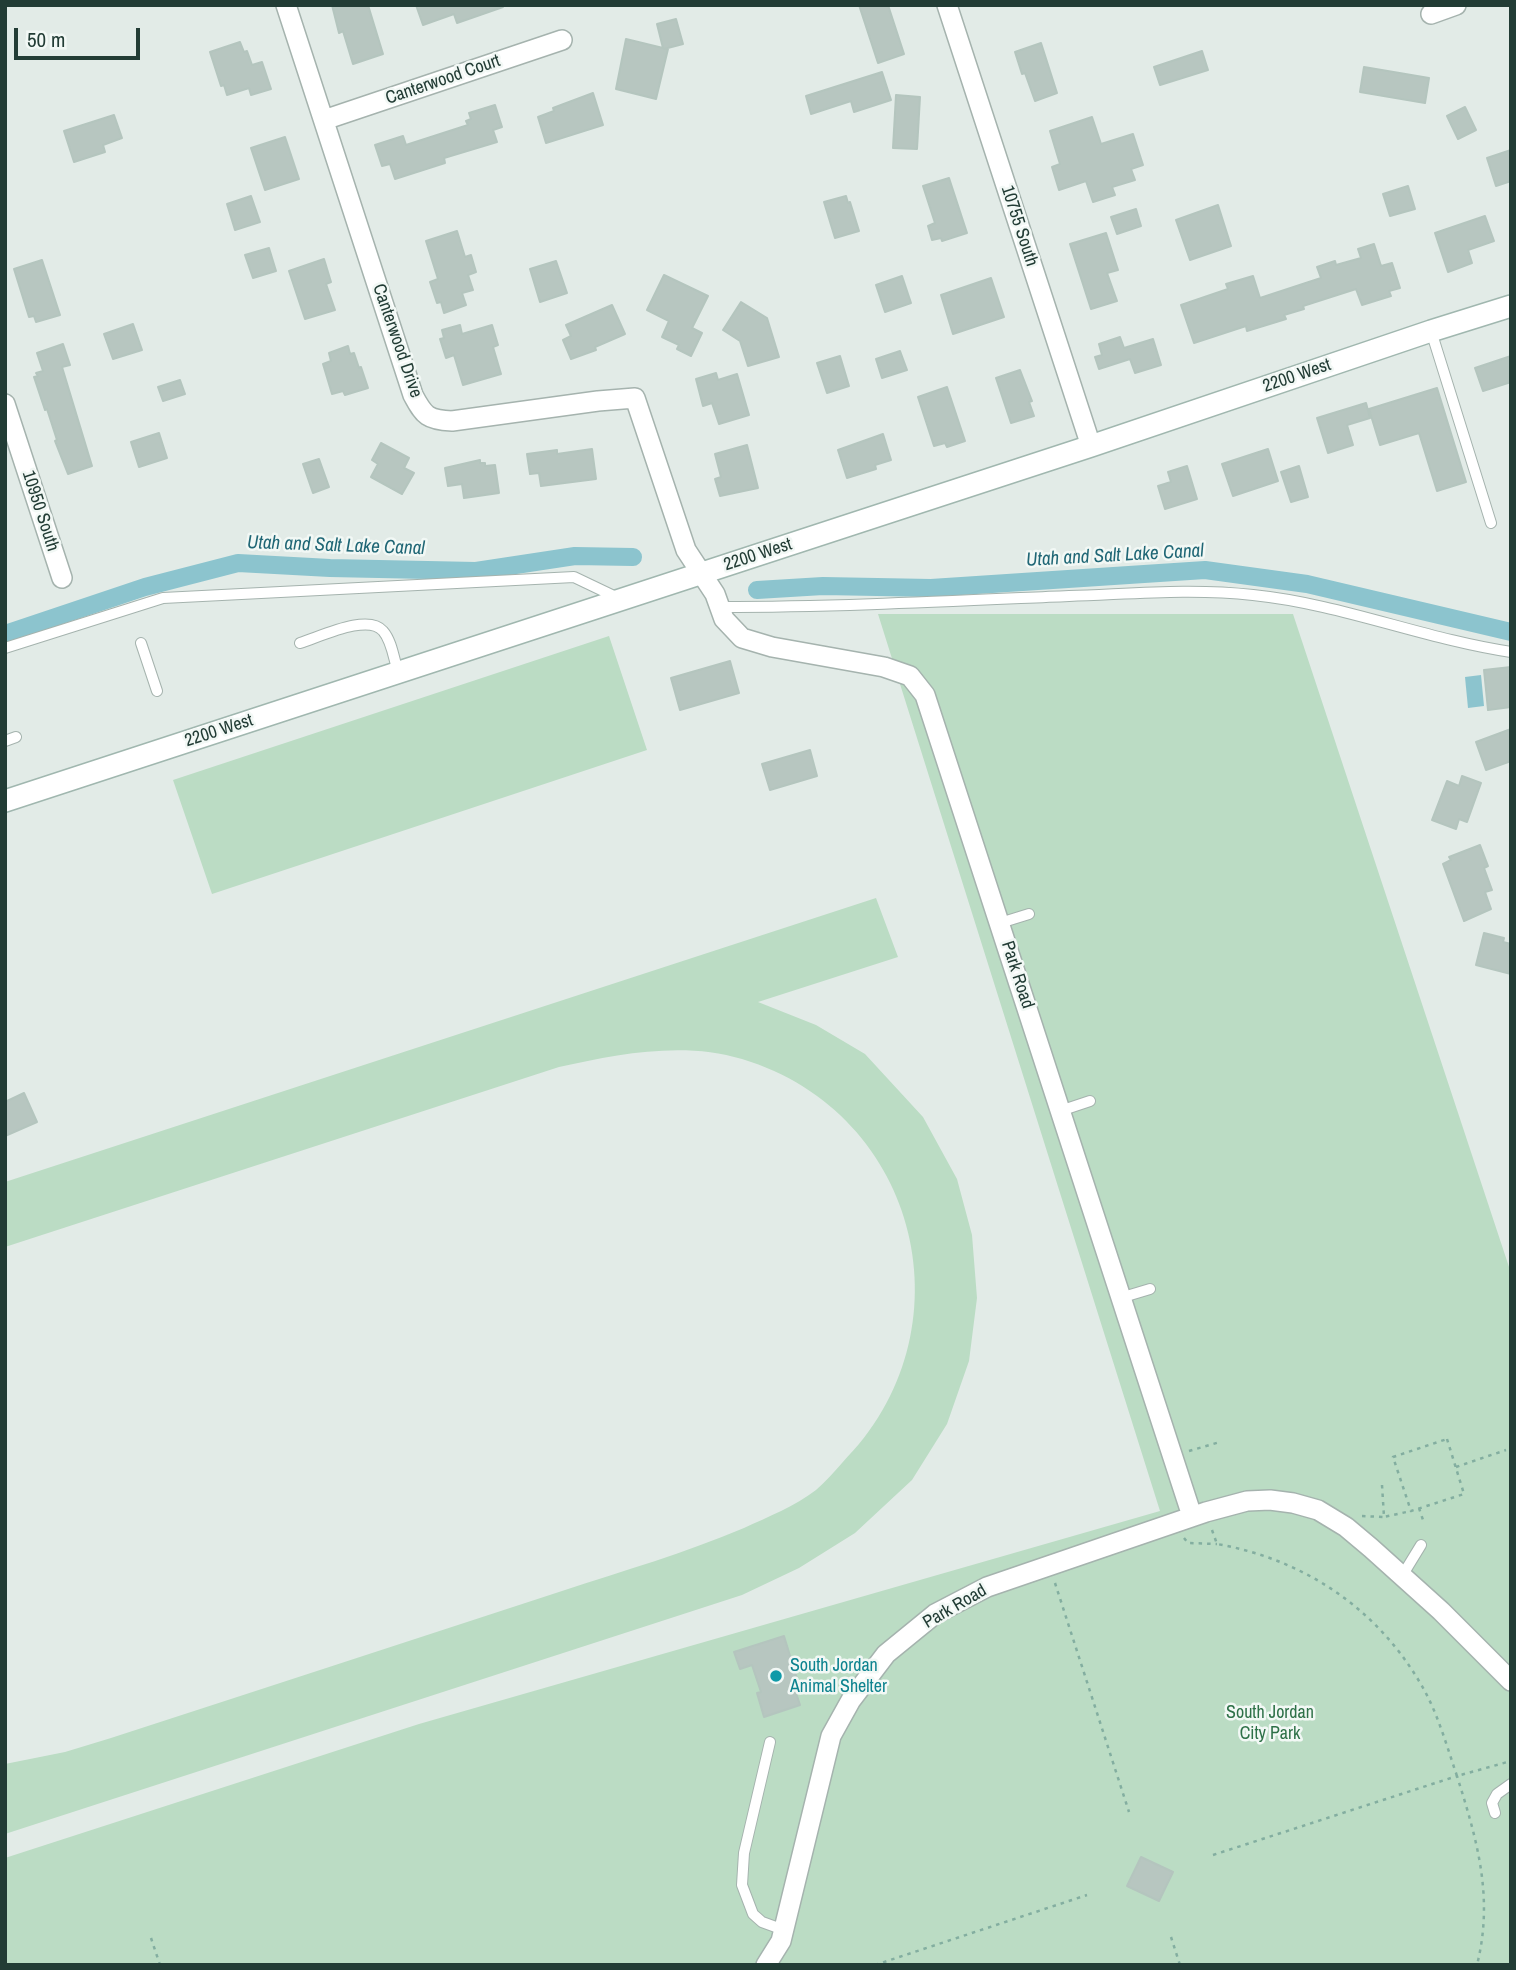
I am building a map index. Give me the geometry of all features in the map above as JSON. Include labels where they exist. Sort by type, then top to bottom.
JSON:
[{"type":"street","name":"Canterwood Drive","points":[[286,5],[413,395],[421,410],[433,421],[452,421],[635,398],[687,550],[702,573]]},
{"type":"street","name":"10755 South","points":[[947,5],[1091,446]]},
{"type":"street","points":[[1431,15],[1455,5]]},
{"type":"street","name":"Canterwood Court","points":[[324,120],[562,40]]},
{"type":"street","name":"2200 West","points":[[5,801],[1511,306]]},
{"type":"street","name":"10950 South","points":[[5,404],[62,578]]},
{"type":"street","name":"Park Road","points":[[702,573],[715,594],[724,619],[742,638],[772,647],[884,667],[910,676],[925,695],[1192,1516]]},
{"type":"street","name":"Park Road","points":[[766,1965],[781,1941],[831,1736],[851,1700],[886,1654],[935,1614],[987,1587],[1192,1516],[1247,1501],[1270,1500],[1318,1510],[1346,1527],[1441,1611],[1511,1681]]},
{"type":"lane","points":[[1431,331],[1491,523]]},
{"type":"lane","points":[[5,648],[163,598],[574,577],[621,599]]},
{"type":"lane","points":[[720,607],[1059,597],[1162,590],[1209,592],[1298,601],[1432,636],[1511,652]]},
{"type":"lane","points":[[300,643],[359,624],[371,623],[382,629],[387,637],[398,672]]},
{"type":"lane","points":[[141,643],[157,691]]},
{"type":"lane","points":[[5,741],[16,737]]},
{"type":"lane","points":[[1000,923],[1029,914]]},
{"type":"lane","points":[[1060,1111],[1090,1101]]},
{"type":"lane","points":[[1120,1298],[1150,1289]]},
{"type":"lane","points":[[1402,1576],[1421,1545]]},
{"type":"lane","points":[[770,1742],[744,1853],[742,1885],[753,1914],[762,1922],[784,1930]]},
{"type":"lane","points":[[1495,1813],[1492,1802],[1497,1794],[1511,1784]]},
{"type":"path","points":[[1382,1485],[1384,1517],[1411,1511],[1464,1494],[1447,1439],[1393,1457],[1411,1511]]},
{"type":"path","points":[[1456,1467],[1506,1450]]},
{"type":"path","points":[[1419,1508],[1423,1520]]},
{"type":"path","points":[[1211,1526],[1217,1544]]},
{"type":"path","points":[[1188,1543],[1217,1544],[1263,1554],[1293,1565],[1323,1582],[1375,1623],[1420,1682],[1435,1713],[1457,1776],[1482,1865],[1485,1907],[1477,1965]]},
{"type":"path","points":[[1053,1576],[1129,1812]]},
{"type":"path","points":[[1213,1855],[1511,1761]]},
{"type":"path","points":[[875,1965],[1087,1895]]},
{"type":"path","points":[[1171,1937],[1180,1965]]},
{"type":"path","points":[[151,1938],[160,1965]]},
{"type":"green space","name":"South Jordan City Park","points":[[878,614],[1293,614],[1511,1273],[1511,1965],[5,1965],[5,1858],[419,1724],[1160,1511]]},
{"type":"green space","points":[[609,636],[647,750],[212,894],[173,780]]},
{"type":"green space","points":[[876,898],[898,957],[758,1002],[816,1025],[865,1054],[923,1117],[957,1179],[972,1235],[977,1298],[969,1361],[947,1424],[912,1480],[855,1533],[799,1568],[742,1595],[5,1834],[5,1764],[65,1752],[111,1738],[654,1561],[744,1528],[799,1501],[816,1490],[833,1473],[883,1411],[907,1353],[915,1292],[908,1232],[887,1176],[852,1127],[803,1087],[742,1059],[697,1051],[650,1051],[559,1067],[5,1247],[5,1182]]},
{"type":"water","points":[[1481,675],[1484,706],[1468,708],[1465,677]]},
{"type":"building","points":[[332,5],[368,5],[383,54],[353,64],[343,31],[339,33]]},
{"type":"building","points":[[416,5],[503,7],[457,23],[454,14],[423,25]]},
{"type":"building","points":[[859,5],[888,5],[904,54],[878,63]]},
{"type":"building","points":[[676,19],[683,44],[664,49],[668,49],[656,99],[616,89],[626,39],[663,48],[657,24]]},
{"type":"building","points":[[240,42],[252,65],[262,62],[271,89],[251,95],[249,88],[227,95],[224,85],[221,86],[210,52]]},
{"type":"building","points":[[1041,43],[1057,93],[1035,101],[1015,52]]},
{"type":"building","points":[[1202,51],[1208,70],[1160,85],[1154,67]]},
{"type":"building","points":[[1364,67],[1429,78],[1425,103],[1360,92]]},
{"type":"building","points":[[882,72],[891,100],[854,112],[851,101],[811,114],[806,96]]},
{"type":"building","points":[[593,93],[603,125],[546,143],[538,117],[554,111],[553,108]]},
{"type":"building","points":[[896,95],[920,97],[917,149],[893,148]]},
{"type":"building","points":[[495,105],[502,127],[493,130],[497,142],[444,158],[445,163],[395,179],[390,164],[382,166],[375,145],[403,136],[406,145],[468,125],[466,121],[471,119],[469,113]]},
{"type":"building","points":[[1465,107],[1476,130],[1458,139],[1447,116]]},
{"type":"building","points":[[114,115],[122,138],[103,145],[105,152],[74,162],[64,131]]},
{"type":"building","points":[[1092,117],[1101,144],[1133,134],[1143,165],[1131,169],[1135,180],[1112,187],[1115,195],[1093,202],[1086,181],[1059,190],[1052,167],[1060,164],[1050,131]]},
{"type":"building","points":[[285,137],[299,179],[265,190],[251,148]]},
{"type":"building","points":[[1511,150],[1511,181],[1496,186],[1487,158]]},
{"type":"building","points":[[949,178],[967,233],[942,241],[941,238],[932,240],[928,226],[935,223],[923,186]]},
{"type":"building","points":[[1408,186],[1415,209],[1390,216],[1383,194]]},
{"type":"building","points":[[251,196],[260,222],[235,230],[227,204]]},
{"type":"building","points":[[846,196],[859,231],[835,238],[824,202]]},
{"type":"building","points":[[1218,205],[1231,246],[1190,260],[1176,220]]},
{"type":"building","points":[[1136,209],[1141,226],[1117,234],[1111,217]]},
{"type":"building","points":[[1485,216],[1494,241],[1468,250],[1472,263],[1448,272],[1435,233]]},
{"type":"building","points":[[457,231],[465,257],[471,255],[476,272],[468,275],[473,290],[462,293],[466,305],[444,313],[441,302],[437,303],[430,282],[438,279],[426,241]]},
{"type":"building","points":[[1106,233],[1118,270],[1107,273],[1117,301],[1091,309],[1070,244]]},
{"type":"building","points":[[1374,244],[1381,266],[1392,263],[1400,288],[1389,291],[1391,296],[1362,305],[1356,289],[1303,306],[1304,309],[1284,315],[1286,319],[1247,331],[1246,326],[1194,343],[1181,305],[1228,289],[1226,284],[1253,276],[1260,298],[1321,278],[1317,267],[1335,261],[1336,265],[1361,258],[1358,249]]},
{"type":"building","points":[[269,248],[276,271],[253,278],[245,255]]},
{"type":"building","points":[[324,259],[331,282],[326,284],[335,310],[305,319],[289,271]]},
{"type":"building","points":[[42,260],[60,315],[36,322],[34,316],[29,317],[14,269]]},
{"type":"building","points":[[556,261],[567,293],[540,302],[530,269]]},
{"type":"building","points":[[664,275],[708,296],[692,328],[702,333],[691,356],[677,349],[679,345],[662,337],[669,321],[647,310]]},
{"type":"building","points":[[902,276],[911,303],[885,312],[876,285]]},
{"type":"building","points":[[991,278],[1004,317],[953,334],[941,295]]},
{"type":"building","points":[[741,302],[767,318],[779,357],[748,366],[740,341],[723,330]]},
{"type":"building","points":[[612,305],[625,334],[595,347],[596,350],[571,359],[563,340],[571,336],[566,325]]},
{"type":"building","points":[[133,324],[142,350],[113,359],[104,334]]},
{"type":"building","points":[[460,325],[462,334],[492,325],[498,345],[493,347],[501,374],[463,385],[454,355],[446,358],[440,339],[444,338],[442,330]]},
{"type":"building","points":[[1120,337],[1124,348],[1153,339],[1161,365],[1135,373],[1130,359],[1099,369],[1095,357],[1102,355],[1099,344]]},
{"type":"building","points":[[63,344],[70,365],[62,367],[92,466],[68,474],[34,377],[38,376],[36,373],[43,371],[37,353]]},
{"type":"building","points":[[348,346],[350,354],[354,353],[359,368],[361,367],[368,388],[345,395],[343,391],[332,394],[323,364],[331,361],[329,353]]},
{"type":"building","points":[[900,351],[907,370],[882,378],[876,359]]},
{"type":"building","points":[[840,356],[849,386],[827,393],[817,363]]},
{"type":"building","points":[[1511,356],[1511,382],[1483,391],[1475,368]]},
{"type":"building","points":[[1020,370],[1032,401],[1029,402],[1034,416],[1011,423],[996,378]]},
{"type":"building","points":[[716,373],[718,380],[737,374],[749,415],[719,424],[712,403],[703,406],[696,379]]},
{"type":"building","points":[[180,380],[185,394],[163,401],[158,387]]},
{"type":"building","points":[[947,387],[965,441],[947,447],[945,443],[934,446],[918,397]]},
{"type":"building","points":[[1437,388],[1466,482],[1437,491],[1419,433],[1380,445],[1369,409]]},
{"type":"building","points":[[1366,403],[1370,418],[1347,425],[1353,445],[1328,453],[1317,418]]},
{"type":"building","points":[[159,433],[167,458],[139,467],[131,442]]},
{"type":"building","points":[[883,434],[891,460],[875,465],[876,469],[847,478],[838,450]]},
{"type":"building","points":[[381,443],[409,458],[404,468],[414,473],[402,494],[371,477],[378,464],[372,460]]},
{"type":"building","points":[[747,445],[758,488],[720,496],[715,479],[721,477],[715,454]]},
{"type":"building","points":[[592,449],[596,479],[541,486],[539,473],[530,474],[527,454],[557,450],[557,454]]},
{"type":"building","points":[[1268,449],[1278,481],[1233,496],[1222,464]]},
{"type":"building","points":[[319,459],[329,487],[313,493],[303,464]]},
{"type":"building","points":[[480,460],[485,466],[495,465],[499,493],[464,498],[462,484],[448,486],[445,468]]},
{"type":"building","points":[[1187,466],[1197,499],[1165,509],[1158,486],[1171,482],[1168,472]]},
{"type":"building","points":[[1299,466],[1308,497],[1291,502],[1281,472]]},
{"type":"building","points":[[730,661],[739,693],[680,710],[671,678]]},
{"type":"building","points":[[1511,667],[1511,707],[1488,710],[1484,670]]},
{"type":"building","points":[[1511,729],[1511,761],[1486,770],[1476,742]]},
{"type":"building","points":[[810,750],[817,776],[770,790],[762,764]]},
{"type":"building","points":[[1462,776],[1481,783],[1467,822],[1459,819],[1456,829],[1432,820],[1447,781],[1459,786]]},
{"type":"building","points":[[1480,845],[1488,866],[1484,868],[1492,890],[1485,892],[1491,909],[1464,921],[1443,864],[1451,860],[1449,857]]},
{"type":"building","points":[[1484,933],[1504,938],[1503,942],[1511,944],[1511,974],[1476,965]]},
{"type":"building","points":[[24,1093],[37,1122],[5,1136],[5,1102]]},
{"type":"building","name":"South Jordan Animal Shelter","points":[[784,1636],[798,1682],[793,1684],[800,1705],[764,1717],[757,1693],[761,1692],[752,1665],[740,1669],[734,1652]]},
{"type":"building","points":[[1141,1857],[1173,1872],[1159,1901],[1127,1886]]},
{"type":"waterway","name":"Utah and Salt Lake Canal","points":[[5,634],[145,587],[238,563],[476,571],[575,556],[633,557]]},
{"type":"waterway","name":"Utah and Salt Lake Canal","points":[[757,590],[823,586],[931,588],[1205,570],[1307,584],[1511,632]]},
{"type":"place","name":"South Jordan Animal Shelter","points":[[776,1676]]}]
